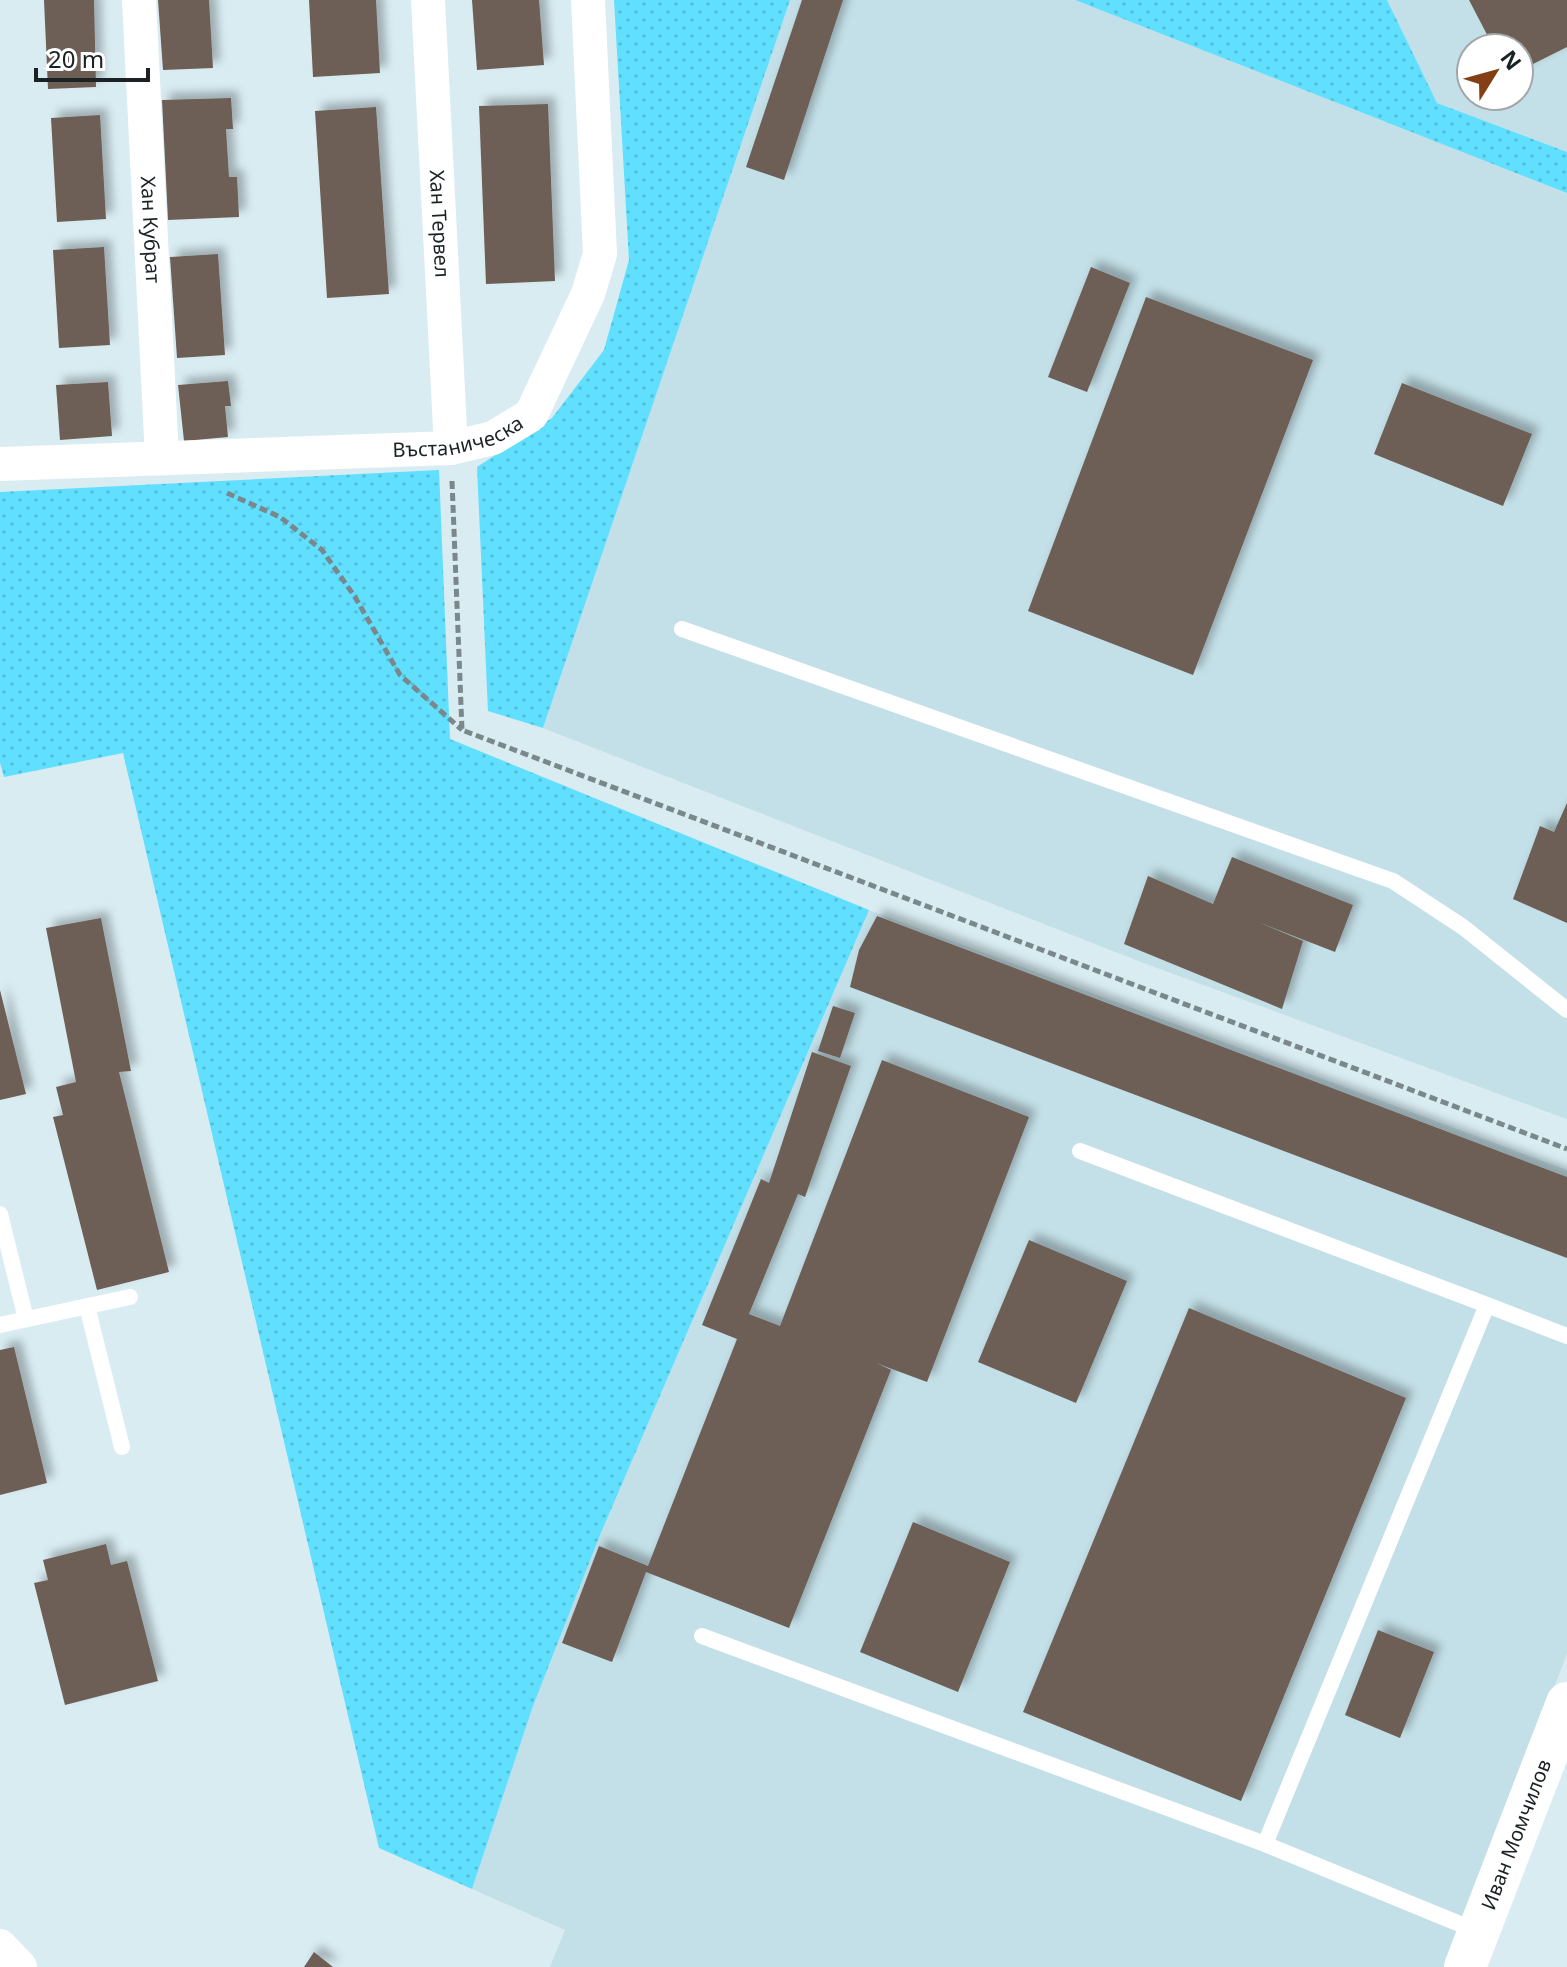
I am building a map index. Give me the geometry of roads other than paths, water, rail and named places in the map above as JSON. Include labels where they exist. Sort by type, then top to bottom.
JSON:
[{"type":"street","name":"Хан Кубрат","points":[[139,0],[172,458]]},
{"type":"street","name":"Хан Тервел","points":[[428,0],[451,448]]},
{"type":"street","name":"Въстаническа","points":[[0,464],[451,448],[493,438],[531,415],[588,294],[600,254],[588,0]]},
{"type":"street","name":"Иван Момчилов","points":[[1472,1949],[1567,1703]]},
{"type":"street","points":[[0,1946],[20,1967]]},
{"type":"lane","points":[[682,629],[1393,881],[1463,927],[1567,1010]]},
{"type":"lane","points":[[1080,1151],[1567,1336]]},
{"type":"lane","points":[[0,1214],[26,1319]]},
{"type":"lane","points":[[0,1325],[130,1297]]},
{"type":"lane","points":[[1265,1844],[1487,1305]]},
{"type":"lane","points":[[87,1306],[122,1447]]},
{"type":"lane","points":[[702,1636],[1265,1844],[1472,1949]]}]
